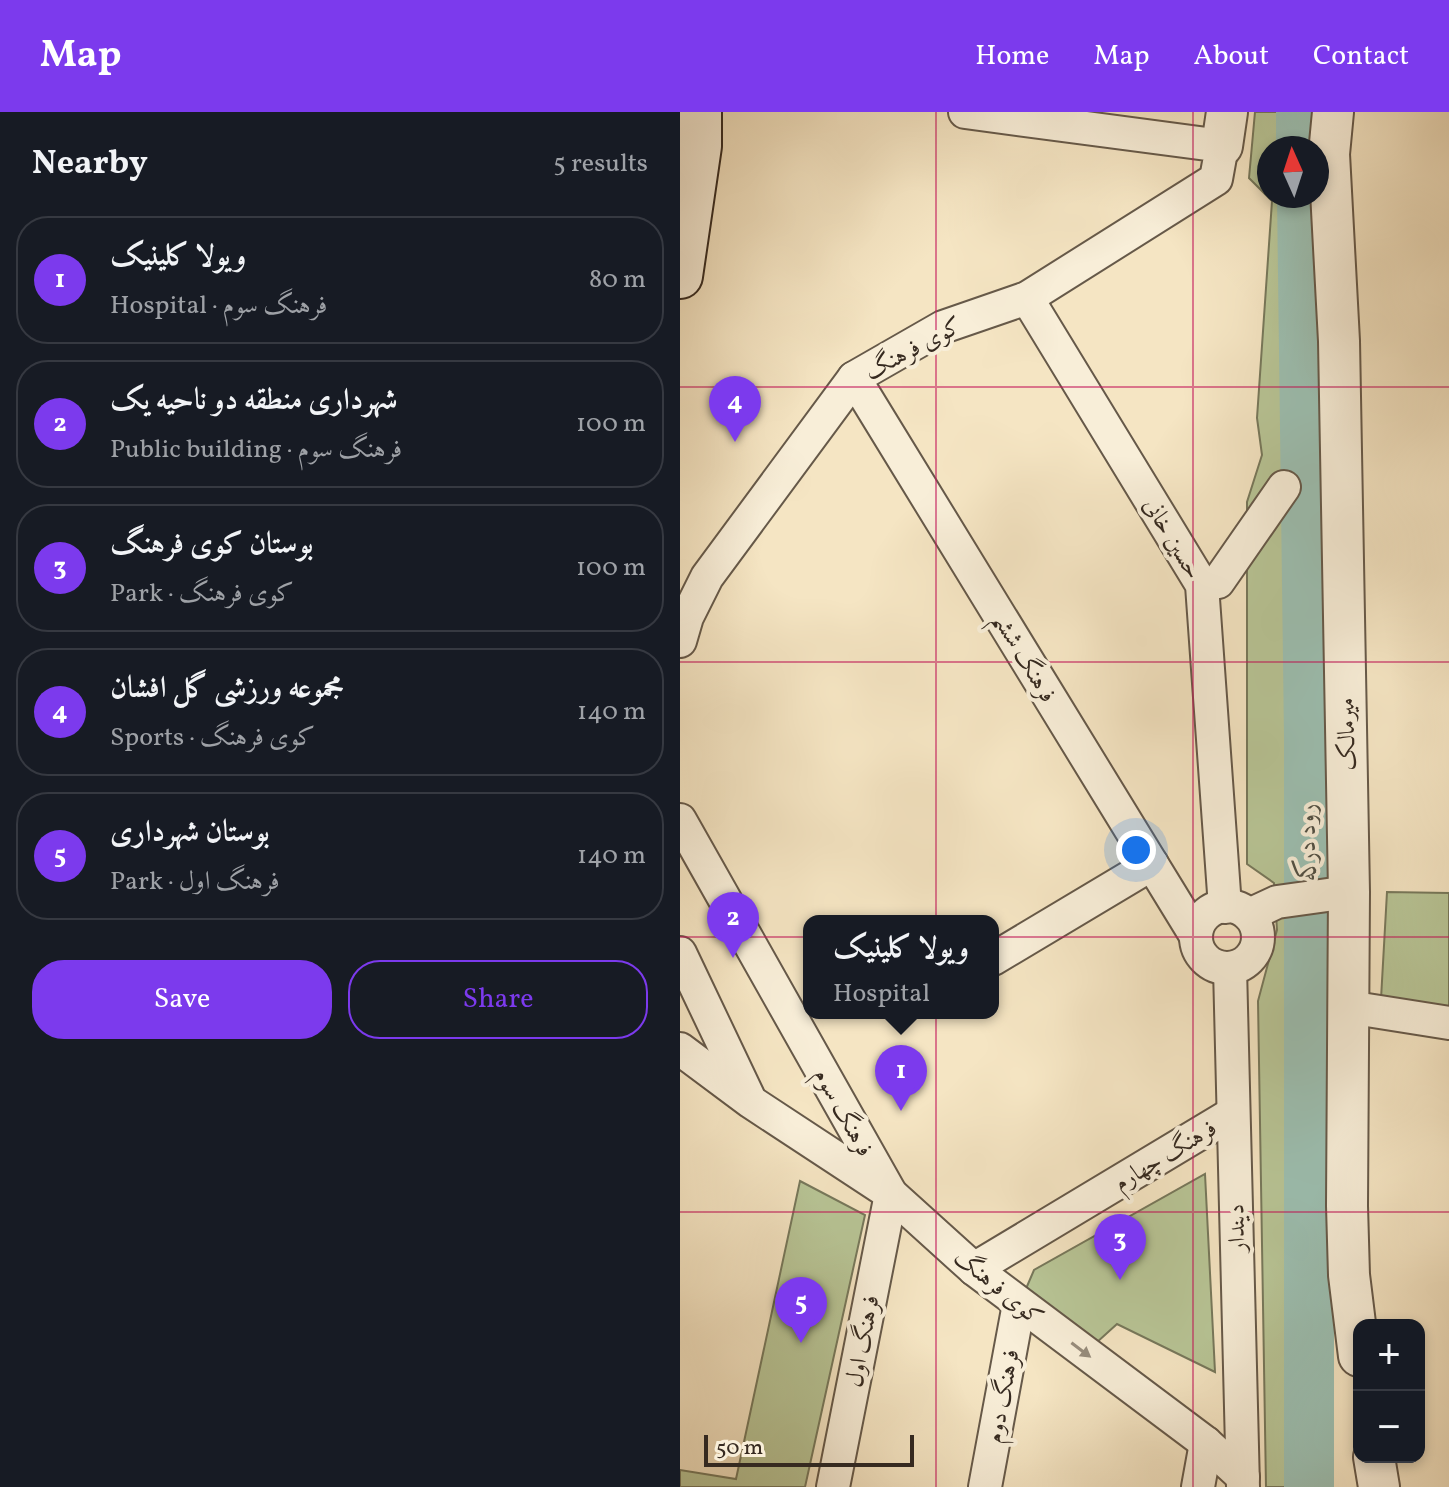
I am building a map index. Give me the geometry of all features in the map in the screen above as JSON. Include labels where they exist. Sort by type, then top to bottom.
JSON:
[{"type":"main road","points":[[680,276],[699,146],[699,112]]},
{"type":"street","name":"میرمالک","points":[[1333,112],[1329,154],[1339,341],[1336,894],[1348,1007],[1349,1275],[1354,1319]]},
{"type":"street","points":[[966,113],[1224,129]]},
{"type":"street","name":"کوی فرهنگ","points":[[680,641],[687,617],[707,577],[854,378],[943,327],[1027,298],[1216,179],[1224,129]]},
{"type":"street","name":"حسین خانی","points":[[1027,298],[1202,585],[1250,908]]},
{"type":"street","name":"فرهنگ ششم","points":[[854,378],[1196,936]]},
{"type":"street","points":[[1202,585],[1218,582],[1284,487]]},
{"type":"street","name":"فرهنگ سوم","points":[[680,820],[891,1194]]},
{"type":"street","points":[[999,955],[1152,864]]},
{"type":"street","points":[[1250,908],[1258,933],[1254,952],[1240,966],[1230,968],[1210,963],[1197,947],[1196,936],[1208,913],[1336,894]]},
{"type":"street","points":[[680,953],[751,1102]]},
{"type":"street","name":"دیندار","points":[[1230,968],[1243,1482]]},
{"type":"street","points":[[1348,1007],[1449,1023]]},
{"type":"street","name":"کوی فرهنگ","points":[[680,1049],[751,1102],[891,1194],[974,1269],[1206,1443],[1243,1482]]},
{"type":"street","name":"فرهنگ چهارم","points":[[974,1269],[1232,1114]]},
{"type":"street","name":"فرهنگ اول","points":[[833,1487],[891,1194]]},
{"type":"street","name":"فرهنگ دوم","points":[[985,1487],[1019,1304]]},
{"type":"street","points":[[1198,1487],[1206,1443]]},
{"type":"street","points":[[1375,1463],[1379,1487]]},
{"type":"green space","points":[[1255,112],[1291,112],[1290,136],[1257,136],[1257,186],[1249,178]]},
{"type":"green space","points":[[1272,208],[1290,208],[1287,860],[1298,1487],[1266,1487],[1258,1001],[1277,930],[1274,883],[1247,864],[1247,502],[1262,455],[1257,418]]},
{"type":"green space","points":[[1387,892],[1449,893],[1449,1008],[1381,999]]},
{"type":"green space","points":[[1205,1174],[1215,1372],[1117,1324],[1095,1344],[1025,1291],[1034,1270]]},
{"type":"green space","points":[[800,1181],[865,1215],[805,1487],[680,1487],[680,1470],[736,1479]]},
{"type":"waterway","name":"رود درکه","points":[[1301,112],[1301,136]]},
{"type":"waterway","name":"رود درکه","points":[[1302,208],[1309,737],[1309,1487]]},
{"type":"place","name":"مجموعه ورزشی گل افشان","points":[[735,442]]},
{"type":"place","name":"شهرداری منطقه دو ناحیه یک","points":[[733,958]]},
{"type":"place","name":"ویولا کلینیک","points":[[901,1111]]},
{"type":"place","name":"بوستان کوی فرهنگ","points":[[1120,1280]]},
{"type":"place","name":"بوستان شهرداری","points":[[801,1343]]}]
